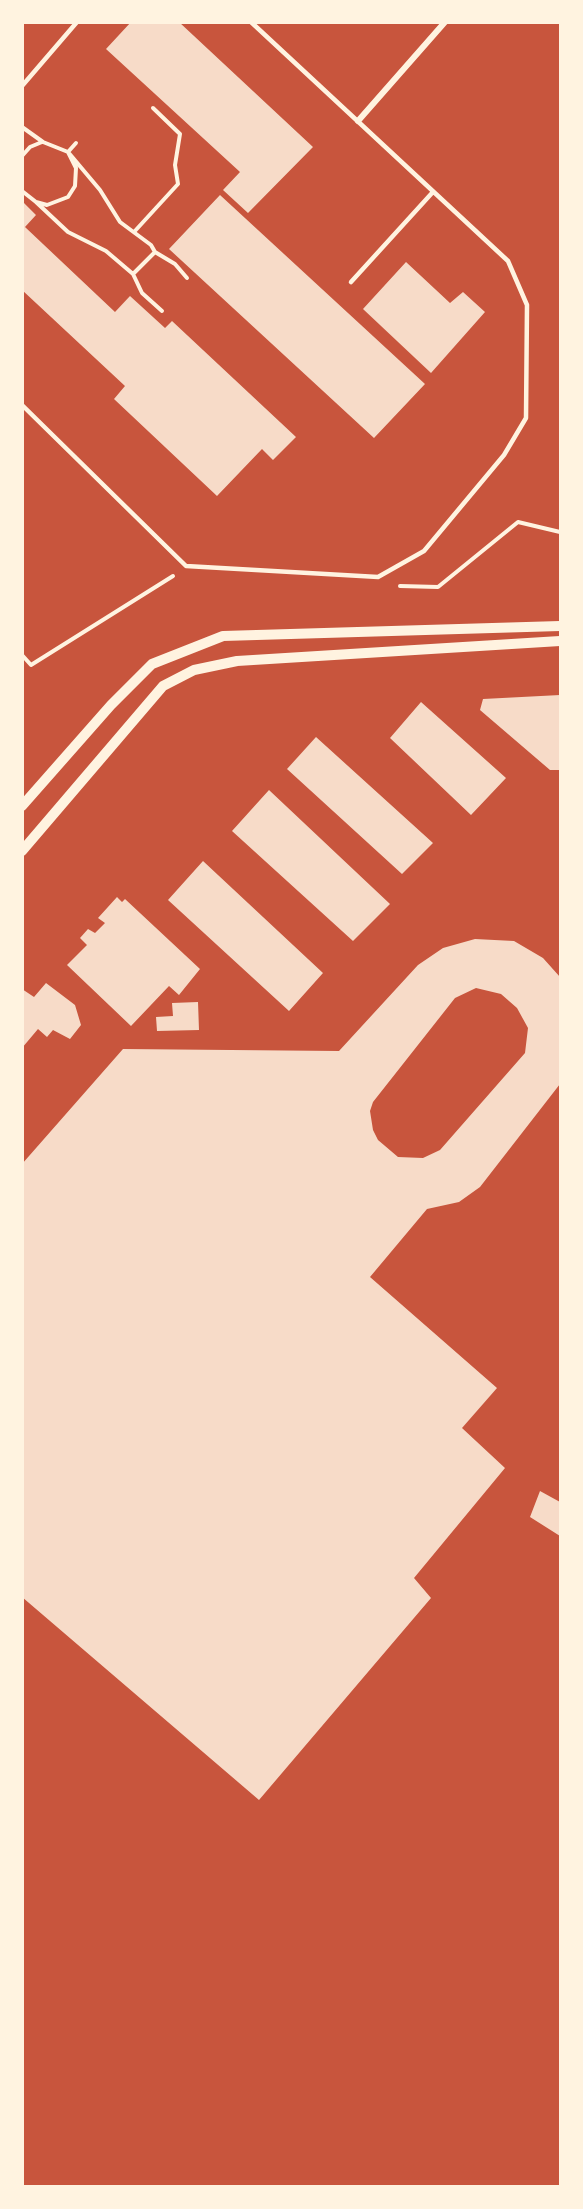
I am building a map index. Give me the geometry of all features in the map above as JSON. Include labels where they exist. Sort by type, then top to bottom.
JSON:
[{"type":"street","points":[[358,121],[445,22]]},
{"type":"street","points":[[22,806],[111,705],[152,664],[223,636],[561,626]]},
{"type":"street","points":[[22,851],[163,686],[194,670],[237,661],[561,641]]},
{"type":"lane","points":[[22,86],[77,22]]},
{"type":"lane","points":[[22,405],[186,566],[378,577],[424,551],[504,455],[525,418],[527,305],[508,261],[432,193],[251,22]]},
{"type":"lane","points":[[351,282],[432,193]]},
{"type":"path","points":[[134,232],[178,184],[175,165],[180,134],[153,108]]},
{"type":"path","points":[[22,127],[43,142],[68,152],[100,190],[120,222],[151,245],[155,252],[175,264],[187,278]]},
{"type":"path","points":[[22,156],[30,147],[43,142]]},
{"type":"path","points":[[68,152],[76,143]]},
{"type":"path","points":[[36,202],[47,205],[68,197],[75,186],[76,168],[68,152]]},
{"type":"path","points":[[23,194],[36,202],[68,232],[106,251],[133,274],[142,292],[162,311]]},
{"type":"path","points":[[133,274],[155,252]]},
{"type":"building","points":[[131,22],[179,22],[313,147],[248,213],[223,190],[240,172],[106,49]]},
{"type":"building","points":[[220,195],[425,384],[374,438],[169,249]]},
{"type":"building","points":[[24,203],[36,215],[25,227],[115,312],[130,296],[165,328],[172,321],[296,437],[273,460],[262,449],[217,496],[114,399],[125,386],[22,290]]},
{"type":"building","points":[[406,262],[450,303],[463,292],[485,312],[431,373],[363,309]]},
{"type":"building","points":[[560,695],[560,770],[550,770],[480,710],[483,699]]},
{"type":"building","points":[[421,702],[506,778],[471,815],[390,738]]},
{"type":"building","points":[[316,737],[433,843],[402,874],[287,769]]},
{"type":"building","points":[[269,790],[390,904],[353,941],[232,831]]},
{"type":"building","points":[[203,861],[323,973],[289,1011],[168,900]]},
{"type":"building","points":[[117,897],[122,902],[125,899],[200,969],[179,995],[169,986],[131,1026],[67,965],[87,945],[80,938],[88,929],[95,933],[105,923],[98,918]]},
{"type":"building","points":[[475,939],[514,941],[543,958],[560,977],[560,1084],[480,1187],[459,1202],[427,1209],[370,1277],[497,1388],[462,1428],[505,1468],[414,1578],[431,1598],[259,1800],[22,1597],[22,1164],[123,1049],[339,1051],[418,965],[443,948]],"holes":[[[476,988],[501,994],[517,1008],[528,1028],[525,1053],[440,1150],[423,1158],[398,1157],[378,1140],[373,1130],[370,1111],[373,1102],[455,998]]]},
{"type":"building","points":[[46,983],[75,1005],[81,1025],[70,1039],[53,1030],[47,1037],[38,1029],[22,1048],[22,989],[34,997]]},
{"type":"building","points":[[198,1002],[199,1030],[157,1031],[156,1017],[173,1016],[172,1003]]},
{"type":"building","points":[[540,1491],[560,1502],[560,1536],[530,1517]]}]
